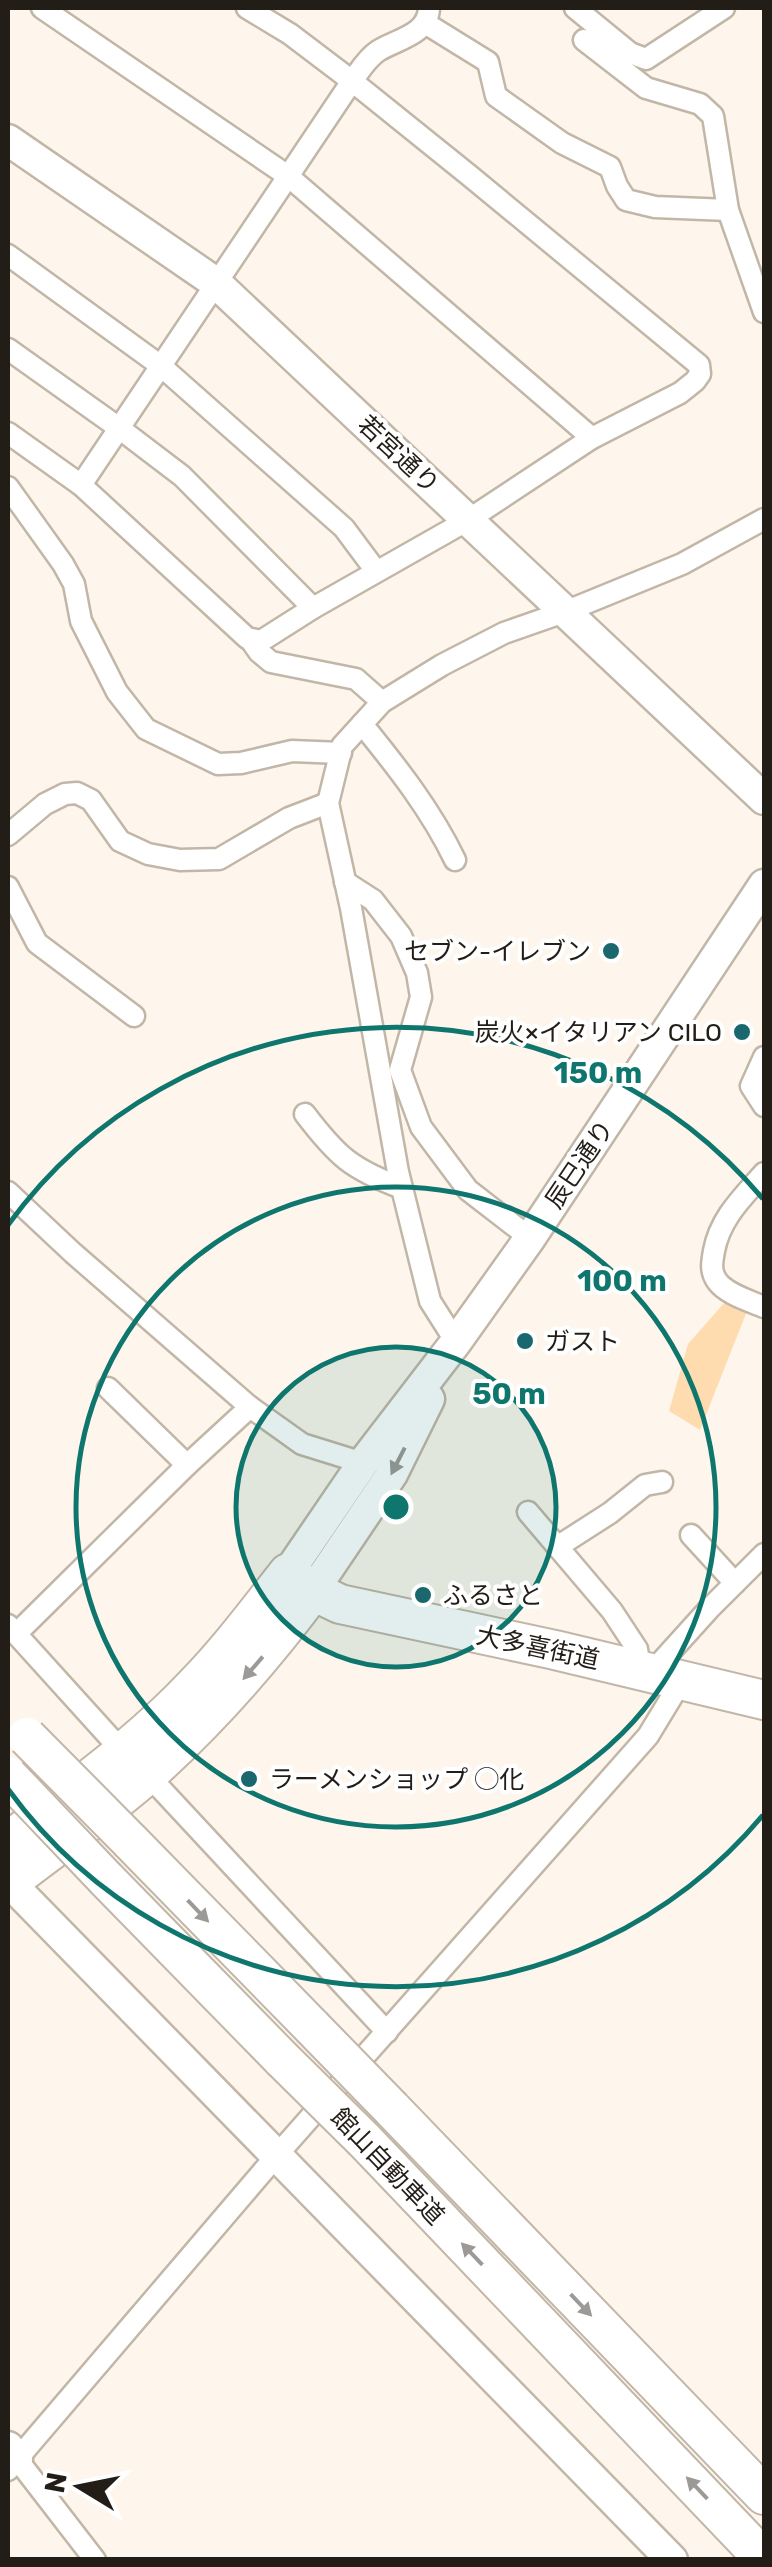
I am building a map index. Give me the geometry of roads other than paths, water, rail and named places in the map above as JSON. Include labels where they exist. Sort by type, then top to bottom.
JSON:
[{"type":"highway","name":"大多喜街道","points":[[300,1582],[340,1604],[764,1700]]},
{"type":"highway","points":[[8,1842],[209,1716],[254,1668],[300,1582]]},
{"type":"highway","name":"館山自動車道","points":[[17,1727],[392,2108],[764,2495]]},
{"type":"highway","points":[[8,1882],[135,1763]]},
{"type":"highway","name":"館山自動車道","points":[[8,1776],[364,2140],[764,2559]]},
{"type":"street","points":[[42,8],[288,176],[592,438]]},
{"type":"street","points":[[8,433],[81,485],[247,638],[261,641],[468,520],[592,438],[680,394],[700,374],[699,365],[470,176],[290,34],[248,8]]},
{"type":"street","points":[[575,8],[630,52],[646,59],[724,8]]},
{"type":"street","points":[[81,485],[352,82],[374,53],[418,30],[427,15],[488,62],[496,96],[562,143],[610,167],[626,200],[655,207],[728,210]]},
{"type":"street","points":[[584,40],[646,88],[700,104],[713,116],[728,210],[764,312]]},
{"type":"street","name":"若宮通り","points":[[8,140],[216,283],[764,799]]},
{"type":"street","points":[[8,255],[161,366],[344,528],[376,571]]},
{"type":"street","points":[[8,349],[182,476],[313,608]]},
{"type":"street","points":[[8,487],[74,584],[81,621],[117,692],[146,729],[218,764],[241,763],[292,750],[341,753]]},
{"type":"street","points":[[456,1342],[430,1302],[402,1188],[328,802],[342,746],[382,702],[442,665],[504,633],[567,612],[682,564],[764,519]]},
{"type":"street","points":[[250,639],[258,652],[272,662],[356,679],[382,702]]},
{"type":"street","points":[[362,724],[412,788],[456,860]]},
{"type":"street","points":[[8,835],[46,804],[64,794],[77,793],[91,800],[120,840],[148,854],[180,860],[219,859],[288,818],[328,802]]},
{"type":"street","points":[[345,882],[373,900],[401,936],[417,973],[421,996],[400,1070],[422,1127],[468,1190],[530,1238]]},
{"type":"street","name":"辰巳通り","points":[[300,1582],[363,1463],[530,1238],[764,885]]},
{"type":"street","points":[[8,887],[37,943],[134,1016]]},
{"type":"street","points":[[764,1056],[751,1086],[764,1106]]},
{"type":"street","points":[[304,1114],[334,1152],[370,1176],[402,1188]]},
{"type":"street","points":[[764,1173],[728,1215],[717,1237],[711,1268],[718,1283],[764,1305]]},
{"type":"street","points":[[8,1192],[250,1408],[302,1444],[363,1463]]},
{"type":"street","name":"辰巳通り","points":[[300,1582],[392,1474],[456,1342]]},
{"type":"street","points":[[108,1388],[187,1465]]},
{"type":"street","points":[[250,1408],[12,1629],[387,2032]]},
{"type":"street","points":[[558,1546],[610,1514],[645,1485],[662,1482]]},
{"type":"street","points":[[528,1512],[612,1611],[658,1674]]},
{"type":"street","points":[[691,1535],[735,1583]]},
{"type":"street","points":[[95,2560],[11,2459],[648,1736],[658,1674],[764,1554]]},
{"type":"street","points":[[8,1882],[672,2560]]},
{"type":"place","name":"セブン-イレブン","points":[[611,951]]},
{"type":"place","name":"炭火×イタリアン CILO","points":[[742,1032]]},
{"type":"place","name":"ガスト","points":[[525,1341]]},
{"type":"place","name":"ふるさと","points":[[423,1595]]},
{"type":"place","name":"ラーメンショップ ◯化","points":[[249,1779]]}]
